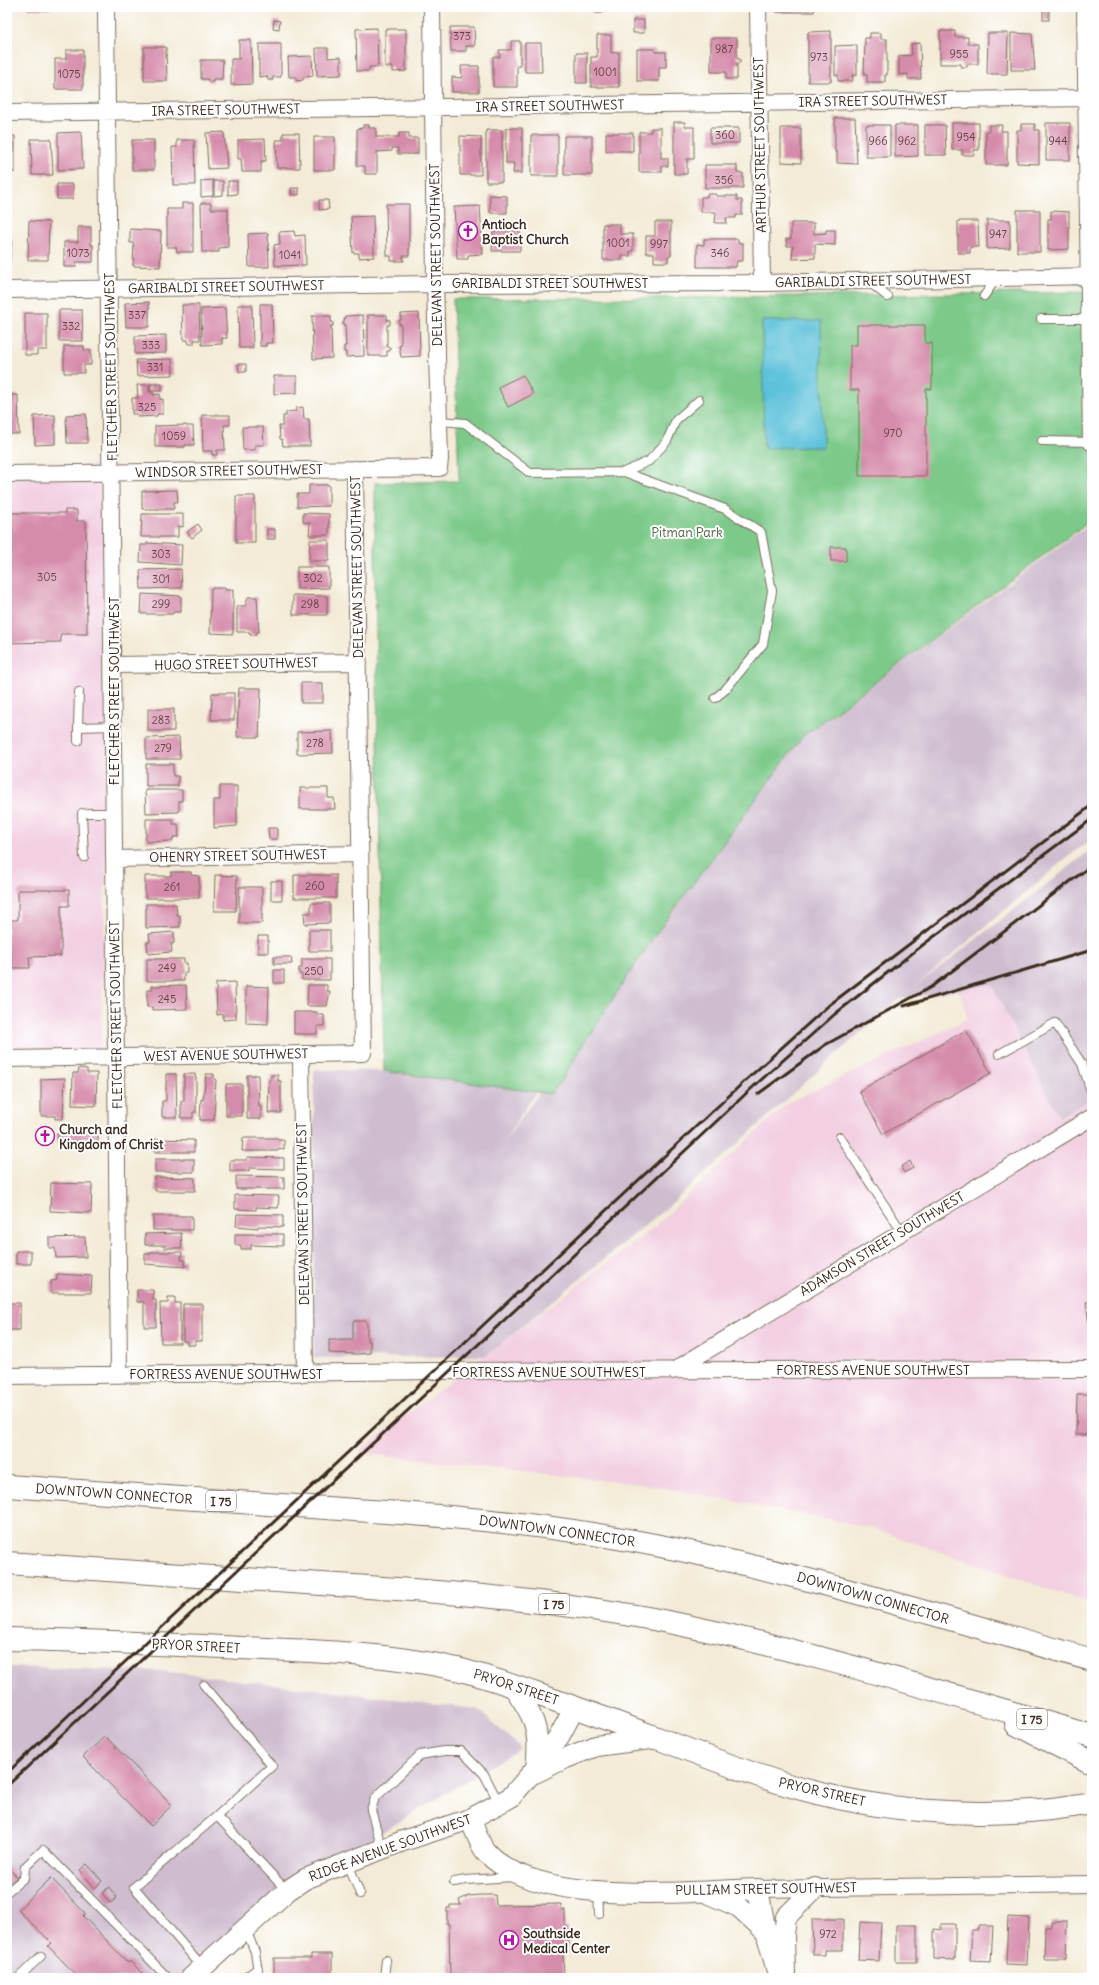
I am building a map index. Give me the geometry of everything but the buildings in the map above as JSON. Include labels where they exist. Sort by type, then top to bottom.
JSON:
[{"type":"main road","name":"DOWNTOWN CONNECTOR","points":[[7,1486],[435,1515],[511,1523],[591,1534],[698,1553],[822,1582],[1092,1660]]},
{"type":"main road","name":"I 75","points":[[7,1563],[124,1572],[410,1589],[568,1606],[652,1619],[726,1635],[883,1675],[1092,1736]]},
{"type":"main road","points":[[7,1577],[124,1572]]},
{"type":"main road","name":"PRYOR STREET","points":[[7,1639],[73,1640],[338,1652],[381,1656],[459,1670],[512,1685],[759,1776],[839,1798],[884,1806],[927,1810],[1009,1813],[1062,1808],[1092,1803]]},
{"type":"main road","points":[[973,1702],[1092,1763]]},
{"type":"street","name":"FLETCHER STREET SOUTHWEST","points":[[106,7],[112,473],[119,1375]]},
{"type":"street","name":"DELEVAN STREET SOUTHWEST","points":[[362,972],[359,662],[355,469],[439,468],[440,421],[436,284],[432,7]]},
{"type":"street","name":"ARTHUR STREET SOUTHWEST","points":[[758,7],[762,283]]},
{"type":"street","points":[[1085,7],[1089,98],[1090,442]]},
{"type":"street","name":"IRA STREET SOUTHWEST","points":[[7,113],[1089,98]]},
{"type":"street","name":"GARIBALDI STREET SOUTHWEST","points":[[7,290],[436,284],[762,283],[1090,276]]},
{"type":"street","name":"WINDSOR STREET SOUTHWEST","points":[[7,474],[355,469]]},
{"type":"street","name":"HUGO STREET SOUTHWEST","points":[[113,665],[359,662]]},
{"type":"street","name":"OHENRY STREET SOUTHWEST","points":[[115,859],[360,854]]},
{"type":"street","name":"WEST AVENUE SOUTHWEST","points":[[7,1059],[362,1053],[362,972]]},
{"type":"street","name":"DELEVAN STREET SOUTHWEST","points":[[301,1054],[305,1374]]},
{"type":"street","name":"ADAMSON STREET SOUTHWEST","points":[[672,1372],[1092,1117]]},
{"type":"street","name":"FORTRESS AVENUE SOUTHWEST","points":[[7,1376],[305,1374],[434,1371],[672,1372],[1092,1369]]},
{"type":"street","points":[[512,1685],[529,1708],[537,1729],[539,1750],[532,1772]]},
{"type":"street","name":"RIDGE AVENUE SOUTHWEST","points":[[194,1975],[287,1891],[305,1879],[383,1849],[470,1819],[511,1796],[532,1772],[560,1734],[575,1707]]},
{"type":"street","points":[[532,1772],[596,1746],[658,1738]]},
{"type":"street","name":"PULLIAM STREET SOUTHWEST","points":[[470,1819],[485,1852],[510,1871],[524,1877],[577,1891],[632,1893],[758,1889],[1092,1884]]},
{"type":"street","points":[[785,1978],[784,1934],[786,1917],[815,1888]]},
{"type":"street","points":[[758,1889],[766,1932],[779,1978]]},
{"type":"street","points":[[701,1891],[740,1907],[766,1932]]},
{"type":"lane","points":[[984,296],[998,278]]},
{"type":"lane","points":[[867,281],[888,297]]},
{"type":"lane","points":[[1041,319],[1089,319]]},
{"type":"lane","points":[[624,472],[649,461],[667,441],[676,420],[699,400]]},
{"type":"lane","points":[[440,421],[465,423],[530,473],[624,472],[724,510],[761,532],[772,590],[762,644],[725,690],[715,698]]},
{"type":"lane","points":[[1042,441],[1090,442]]},
{"type":"lane","points":[[78,741],[79,692]]},
{"type":"lane","points":[[78,727],[114,726]]},
{"type":"lane","points":[[84,857],[85,813],[115,813]]},
{"type":"lane","points":[[999,1054],[1055,1023],[1082,1064],[1092,1094]]},
{"type":"lane","points":[[840,1137],[902,1232]]},
{"type":"lane","points":[[194,1975],[134,1888],[272,1766],[204,1685]]},
{"type":"lane","points":[[383,1849],[371,1810],[375,1798],[420,1755],[444,1751],[461,1751],[484,1774],[499,1804]]},
{"type":"lane","points":[[217,1816],[287,1891]]},
{"type":"lane","points":[[7,1892],[24,1878],[25,1867],[43,1850],[168,1978]]},
{"type":"lane","points":[[348,1863],[360,1894]]},
{"type":"lane","points":[[454,1882],[524,1877]]},
{"type":"lane","points":[[598,1892],[599,1914]]},
{"type":"lane","points":[[245,1929],[254,1949],[259,1978]]},
{"type":"lane","points":[[18,1978],[41,1956]]},
{"type":"lane","points":[[384,1978],[386,1960]]},
{"type":"lane","points":[[245,1978],[258,1968]]},
{"type":"shaded area","points":[[117,465],[101,1058],[7,1058],[7,467]]},
{"type":"shaded area","points":[[1092,522],[1092,839],[1065,859],[912,989],[1092,849],[1092,1098],[1059,1117],[993,987],[988,985],[900,999],[860,1033],[671,1204],[486,1356],[314,1358],[314,1070],[384,1071],[536,1092],[501,1145],[802,737]]},
{"type":"shaded area","points":[[1092,849],[1092,1604],[868,1527],[648,1485],[369,1454],[359,1451],[652,1229],[787,1103],[968,1019],[959,990],[900,999]]},
{"type":"shaded area","points":[[7,1667],[162,1671],[477,1709],[521,1748],[305,1879],[192,1978],[7,1978]]},
{"type":"green space","name":"Pitman Park","points":[[1092,292],[1092,519],[802,737],[653,938],[583,1044],[561,1082],[550,1094],[384,1071],[375,577],[375,483],[459,481],[453,299],[661,298]]},
{"type":"water","points":[[762,321],[821,321],[823,447],[764,448]]},
{"type":"railway","points":[[7,1773],[513,1297],[746,1080],[828,1006],[1092,805]]},
{"type":"railway","points":[[7,1786],[752,1088],[835,1014],[924,944],[1092,819]]},
{"type":"railway","points":[[758,1094],[825,1045],[931,987],[1092,865]]},
{"type":"railway","points":[[904,1006],[1092,950]]},
{"type":"place","name":"Antioch Baptist Church","points":[[468,231]]},
{"type":"place","name":"Church and Kingdom of Christ","points":[[45,1136]]},
{"type":"place","name":"Southside Medical Center","points":[[509,1940]]}]
